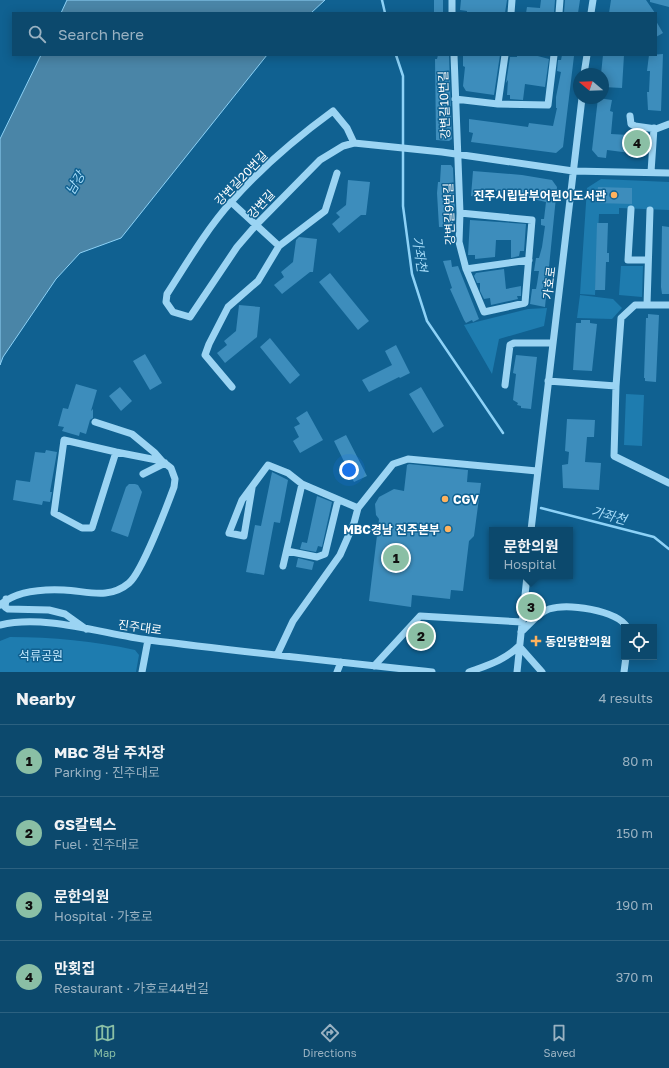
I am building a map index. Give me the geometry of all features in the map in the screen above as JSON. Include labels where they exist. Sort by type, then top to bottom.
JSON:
[{"type":"street","points":[[452,0],[452,12]]},
{"type":"street","points":[[511,12],[512,0]]},
{"type":"street","points":[[559,12],[560,0]]},
{"type":"street","points":[[592,12],[593,0]]},
{"type":"street","name":"강변길10번길","points":[[454,56],[457,154]]},
{"type":"street","points":[[498,104],[505,56]]},
{"type":"street","points":[[455,99],[498,104],[548,105],[554,56]]},
{"type":"street","points":[[585,68],[587,56]]},
{"type":"street","name":"가호로","points":[[531,527],[581,104]]},
{"type":"street","name":"강변길20번길","points":[[190,317],[173,312],[166,302],[167,294],[193,253],[231,202],[291,142],[333,111],[347,128],[354,143]]},
{"type":"street","points":[[630,116],[631,124],[635,126],[654,128],[669,124]]},
{"type":"street","points":[[651,172],[654,128]]},
{"type":"street","name":"강변길","points":[[190,317],[237,247],[256,225],[320,160],[343,146],[354,143],[457,154]]},
{"type":"street","points":[[457,154],[573,171],[669,173]]},
{"type":"street","name":"강변길9번길","points":[[457,154],[460,213],[459,242],[466,269],[484,312],[525,303],[532,220],[460,213]]},
{"type":"street","points":[[232,387],[206,355],[209,344],[228,307],[258,281],[279,246],[325,211],[337,173]]},
{"type":"street","points":[[231,202],[279,246]]},
{"type":"street","points":[[630,209],[628,260],[648,260]]},
{"type":"street","points":[[647,305],[650,210]]},
{"type":"street","points":[[466,269],[529,260]]},
{"type":"street","points":[[669,305],[635,305],[620,318],[614,456],[669,483]]},
{"type":"street","points":[[505,385],[510,345],[514,343],[553,343]]},
{"type":"street","points":[[548,381],[616,386]]},
{"type":"street","points":[[0,605],[6,599],[16,595],[41,591],[64,590],[105,594],[117,591],[129,583],[139,571],[174,487],[175,479],[171,468],[156,453],[132,434],[96,422]]},
{"type":"street","points":[[116,452],[92,528],[82,528],[54,513],[64,440],[164,462]]},
{"type":"street","points":[[277,655],[293,621],[340,555],[354,523],[358,508],[396,462],[408,460],[537,471]]},
{"type":"street","points":[[143,474],[164,462]]},
{"type":"street","points":[[252,488],[244,536],[229,533],[242,500],[268,465],[288,473],[302,484],[358,508]]},
{"type":"street","points":[[283,566],[302,484]]},
{"type":"street","points":[[287,551],[317,557],[325,554],[338,500]]},
{"type":"street","points":[[518,672],[519,646],[527,579]]},
{"type":"street","points":[[6,599],[5,607],[8,609],[49,610],[65,614],[88,630]]},
{"type":"street","points":[[521,632],[548,609],[558,607],[603,612],[617,617],[624,624]]},
{"type":"street","points":[[374,666],[420,616],[522,622]]},
{"type":"street","name":"진주대로","points":[[0,625],[40,621],[148,640],[432,672]]},
{"type":"street","points":[[142,672],[148,640]]},
{"type":"street","points":[[470,672],[492,664],[519,646]]},
{"type":"street","points":[[519,646],[542,672]]},
{"type":"street","points":[[624,672],[626,660]]},
{"type":"street","points":[[337,672],[341,662]]},
{"type":"green space","points":[[601,179],[669,182],[669,210],[619,208],[619,214],[599,214],[595,295],[580,294],[587,188]]},
{"type":"green space","points":[[621,266],[643,266],[642,297],[619,295]]},
{"type":"green space","points":[[580,295],[613,299],[622,308],[612,319],[577,318]]},
{"type":"green space","points":[[547,308],[544,326],[499,339],[492,374],[464,325],[528,309]]},
{"type":"green space","points":[[626,394],[644,395],[642,446],[624,445]]},
{"type":"green space","name":"석류공원","points":[[10,637],[73,640],[135,650],[139,655],[136,672],[0,672],[0,641]]},
{"type":"water","points":[[67,0],[325,0],[312,12],[61,12]]},
{"type":"water","name":"남강","points":[[41,56],[266,56],[121,238],[80,253],[56,279],[3,357],[0,365],[0,139]]},
{"type":"building","points":[[434,0],[443,0],[443,12],[434,12]]},
{"type":"building","points":[[461,0],[507,0],[505,12],[467,12],[460,10]]},
{"type":"building","points":[[541,0],[555,0],[554,12],[526,12],[527,7],[540,8]]},
{"type":"building","points":[[565,0],[580,0],[578,12],[564,12]]},
{"type":"building","points":[[611,0],[646,0],[654,12],[609,12]]},
{"type":"building","points":[[650,0],[669,0],[669,7],[650,2]]},
{"type":"building","points":[[657,23],[663,33],[657,36]]},
{"type":"building","points":[[657,54],[663,54],[661,111],[648,110],[647,92],[649,92],[650,71],[647,71],[649,56],[657,56]]},
{"type":"building","points":[[438,56],[449,56],[452,139],[449,141],[436,140],[435,59],[437,59]]},
{"type":"building","points":[[463,56],[500,56],[494,95],[466,91],[463,86],[465,67],[463,66]]},
{"type":"building","points":[[538,56],[549,59],[545,87],[525,84],[523,100],[510,99],[510,95],[507,95],[508,80],[506,83],[510,57]]},
{"type":"building","points":[[562,56],[574,56],[563,147],[556,153],[471,142],[473,133],[469,132],[469,119],[528,127],[529,123],[553,126],[557,108],[556,97],[561,72],[557,71],[558,60],[561,60]]},
{"type":"building","points":[[603,56],[624,56],[622,88],[609,87],[609,68],[602,68]]},
{"type":"building","points":[[609,100],[612,100],[610,111],[613,112],[611,134],[629,135],[629,133],[648,135],[646,155],[607,150],[606,158],[598,157],[592,150],[597,104],[609,104]]},
{"type":"building","points":[[441,165],[451,165],[453,168],[455,211],[453,211],[453,227],[439,227],[437,193],[438,182],[440,182]]},
{"type":"building","points":[[473,171],[522,175],[552,180],[557,187],[545,307],[530,304],[532,289],[536,289],[537,284],[539,271],[534,271],[536,258],[539,258],[542,247],[545,226],[541,225],[541,219],[544,219],[546,202],[492,190],[491,198],[471,196]]},
{"type":"building","points":[[348,180],[370,182],[366,215],[361,215],[339,233],[332,224],[340,217],[336,213],[346,205]]},
{"type":"building","name":"진주시립남부어린이도서관","points":[[598,187],[632,188],[632,204],[596,203]]},
{"type":"building","points":[[470,220],[526,224],[524,251],[520,251],[519,256],[511,258],[511,240],[496,240],[495,257],[475,259],[475,255],[468,255]]},
{"type":"building","points":[[597,223],[608,223],[607,253],[609,253],[609,262],[606,262],[605,290],[595,290]]},
{"type":"building","points":[[662,226],[669,227],[669,294],[662,294],[661,287]]},
{"type":"building","points":[[299,237],[317,239],[313,272],[310,272],[282,294],[274,285],[284,277],[281,272],[293,262],[296,240]]},
{"type":"building","points":[[451,260],[452,267],[458,266],[479,319],[473,322],[472,320],[466,323],[450,289],[452,288],[443,261]]},
{"type":"building","points":[[504,269],[506,289],[521,286],[521,296],[517,296],[518,299],[491,305],[490,298],[484,299],[480,291],[480,283],[477,283],[474,276],[476,273]]},
{"type":"building","points":[[330,273],[369,321],[358,330],[319,282]]},
{"type":"building","points":[[239,305],[260,307],[257,337],[225,363],[217,353],[227,345],[224,341],[236,331]]},
{"type":"building","points":[[648,314],[659,315],[656,382],[645,381],[644,378],[646,318],[648,318]]},
{"type":"building","points":[[581,320],[590,320],[590,323],[597,324],[592,371],[573,370],[576,323],[581,323]]},
{"type":"building","points":[[270,338],[300,375],[290,384],[260,347]]},
{"type":"building","points":[[396,345],[410,373],[369,392],[362,380],[392,365],[385,351]]},
{"type":"building","points":[[145,354],[162,383],[150,390],[133,361]]},
{"type":"building","points":[[516,355],[537,357],[531,409],[521,408],[521,406],[517,405],[518,403],[513,400],[516,374],[513,373]]},
{"type":"building","points":[[76,384],[97,390],[91,411],[93,409],[93,418],[90,420],[86,434],[80,432],[79,436],[62,431],[64,427],[58,426],[63,408],[68,409]]},
{"type":"building","points":[[120,387],[132,401],[121,411],[109,396]]},
{"type":"building","points":[[421,387],[444,426],[433,433],[409,394]]},
{"type":"building","points":[[307,411],[323,440],[300,453],[293,441],[299,437],[294,427],[300,424],[296,418]]},
{"type":"building","points":[[567,419],[595,420],[594,437],[587,437],[585,462],[601,463],[599,490],[563,488],[562,465],[568,464],[569,452],[565,451]]},
{"type":"building","points":[[346,435],[367,476],[354,482],[334,441]]},
{"type":"building","points":[[46,450],[57,452],[50,492],[52,492],[50,502],[43,501],[42,505],[13,500],[16,480],[30,482],[35,452],[45,453]]},
{"type":"building","name":"MBC경남 진주본부","points":[[407,465],[468,470],[467,482],[481,483],[474,536],[469,541],[463,591],[451,590],[450,599],[412,595],[411,607],[369,601],[379,519],[376,515],[375,504],[379,497],[394,489],[404,491]]},
{"type":"building","points":[[272,472],[288,480],[280,523],[274,522],[264,575],[246,572],[255,525],[261,526]]},
{"type":"building","points":[[129,484],[138,485],[142,492],[128,537],[111,531],[126,487]]},
{"type":"building","points":[[317,496],[332,502],[322,547],[318,546],[316,552],[300,549],[302,542],[307,543]]},
{"type":"building","points":[[298,558],[314,562],[312,570],[296,567]]},
{"type":"waterway","name":"가좌천","points":[[382,0],[385,12]]},
{"type":"waterway","name":"가좌천","points":[[396,56],[403,76],[403,206],[412,274],[427,321],[503,433]]},
{"type":"waterway","name":"가좌천","points":[[541,508],[654,537],[669,549]]},
{"type":"place","name":"만횟집","points":[[637,143]]},
{"type":"place","name":"진주시립남부어린이도서관","points":[[614,195]]},
{"type":"place","name":"CGV","points":[[445,499]]},
{"type":"place","name":"MBC경남 진주본부","points":[[448,529]]},
{"type":"place","name":"MBC 경남 주차장","points":[[396,558]]},
{"type":"place","name":"문한의원","points":[[531,607]]},
{"type":"place","name":"GS칼텍스","points":[[421,636]]},
{"type":"place","name":"동인당한의원","points":[[536,641]]}]
